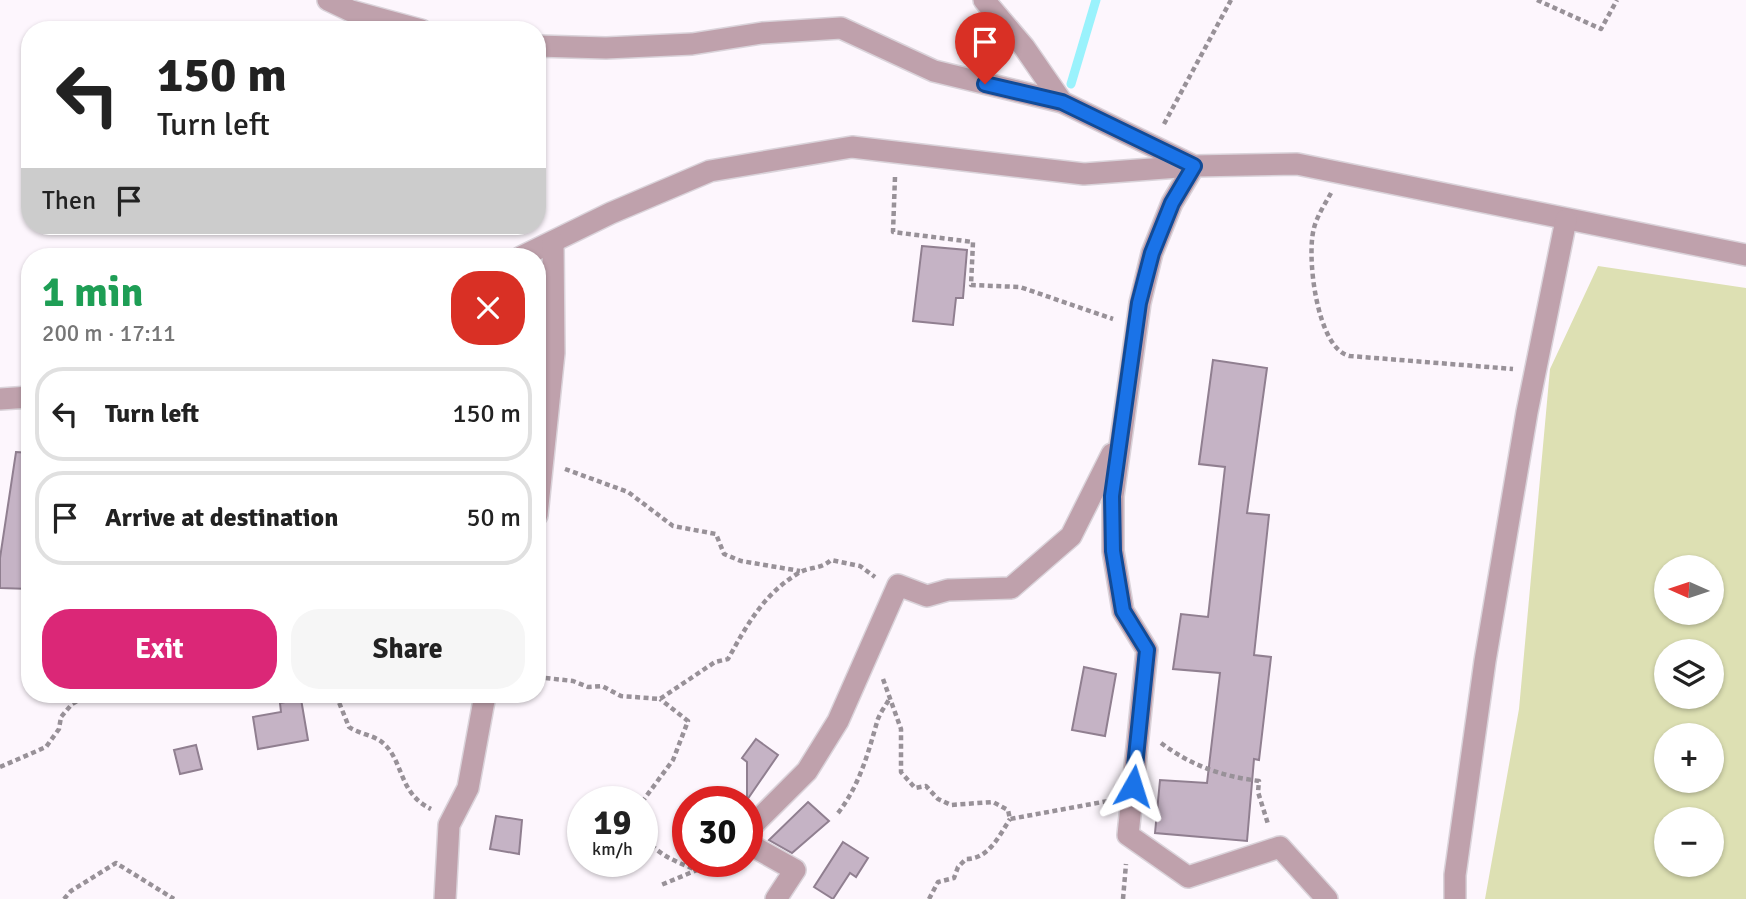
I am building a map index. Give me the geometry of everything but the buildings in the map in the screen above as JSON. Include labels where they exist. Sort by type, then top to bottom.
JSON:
[{"type":"street","points":[[328,0],[351,11],[388,21]]},
{"type":"street","points":[[984,0],[1024,47],[1062,102]]},
{"type":"street","points":[[546,46],[606,48],[692,44],[762,33],[841,28],[934,71],[1062,102],[1194,166]]},
{"type":"street","points":[[540,248],[710,170],[852,147],[1084,174],[1194,166],[1297,164],[1746,255]]},
{"type":"street","points":[[1194,166],[1172,203],[1152,253],[1135,327],[1112,496],[1113,551],[1123,611],[1147,650],[1128,835],[1188,877],[1280,847],[1328,899]]},
{"type":"street","points":[[1455,899],[1455,875],[1485,661],[1534,375],[1566,220]]},
{"type":"street","points":[[546,441],[555,352],[553,242]]},
{"type":"street","points":[[0,399],[21,398]]},
{"type":"street","points":[[763,815],[807,771],[848,701],[898,585],[927,596],[948,590],[1012,588],[1072,536],[1119,440]]},
{"type":"street","points":[[444,899],[449,825],[468,788],[484,703]]},
{"type":"street","points":[[763,853],[794,870],[776,899]]},
{"type":"path","points":[[1152,146],[1231,0]]},
{"type":"path","points":[[1537,0],[1601,29],[1617,0]]},
{"type":"path","points":[[896,152],[893,232],[973,242],[971,285],[1020,287],[1135,327]]},
{"type":"path","points":[[1338,173],[1314,228],[1312,250],[1314,283],[1325,333],[1336,351],[1350,356],[1494,366],[1534,375]]},
{"type":"path","points":[[546,462],[628,492],[673,526],[716,534],[724,554],[741,561],[800,571],[822,568],[831,559],[860,566],[876,577],[898,585]]},
{"type":"path","points":[[660,699],[715,662],[728,659],[754,613],[772,592],[800,571]]},
{"type":"path","points":[[874,674],[886,680],[901,729],[901,772],[915,788],[926,786],[938,799],[951,805],[993,803],[1008,810],[1010,819],[991,849],[977,859],[966,859],[958,867],[954,878],[938,882],[929,899]]},
{"type":"path","points":[[546,678],[573,681],[589,687],[601,686],[621,696],[660,699],[688,721],[673,760],[654,786]]},
{"type":"path","points":[[838,813],[856,785],[873,741],[877,721],[891,697]]},
{"type":"path","points":[[0,767],[46,747],[59,729],[61,717],[74,703]]},
{"type":"path","points":[[339,703],[349,727],[383,743],[403,781],[419,803],[435,811]]},
{"type":"path","points":[[1139,729],[1190,764],[1213,774],[1259,782],[1258,792],[1266,814],[1273,849]]},
{"type":"path","points":[[1010,819],[1111,800],[1133,786]]},
{"type":"path","points":[[658,850],[671,860],[697,870],[661,885]]},
{"type":"path","points":[[64,899],[71,891],[116,863],[174,899]]},
{"type":"green space","points":[[1598,266],[1746,288],[1746,899],[1485,899],[1519,709],[1550,369]]},
{"type":"waterway","points":[[1071,84],[1096,0]]},
{"type":"route","points":[[985,84],[1062,102],[1194,166],[1172,203],[1152,253],[1139,303],[1112,496],[1113,551],[1123,611],[1147,650],[1133,786]]}]
